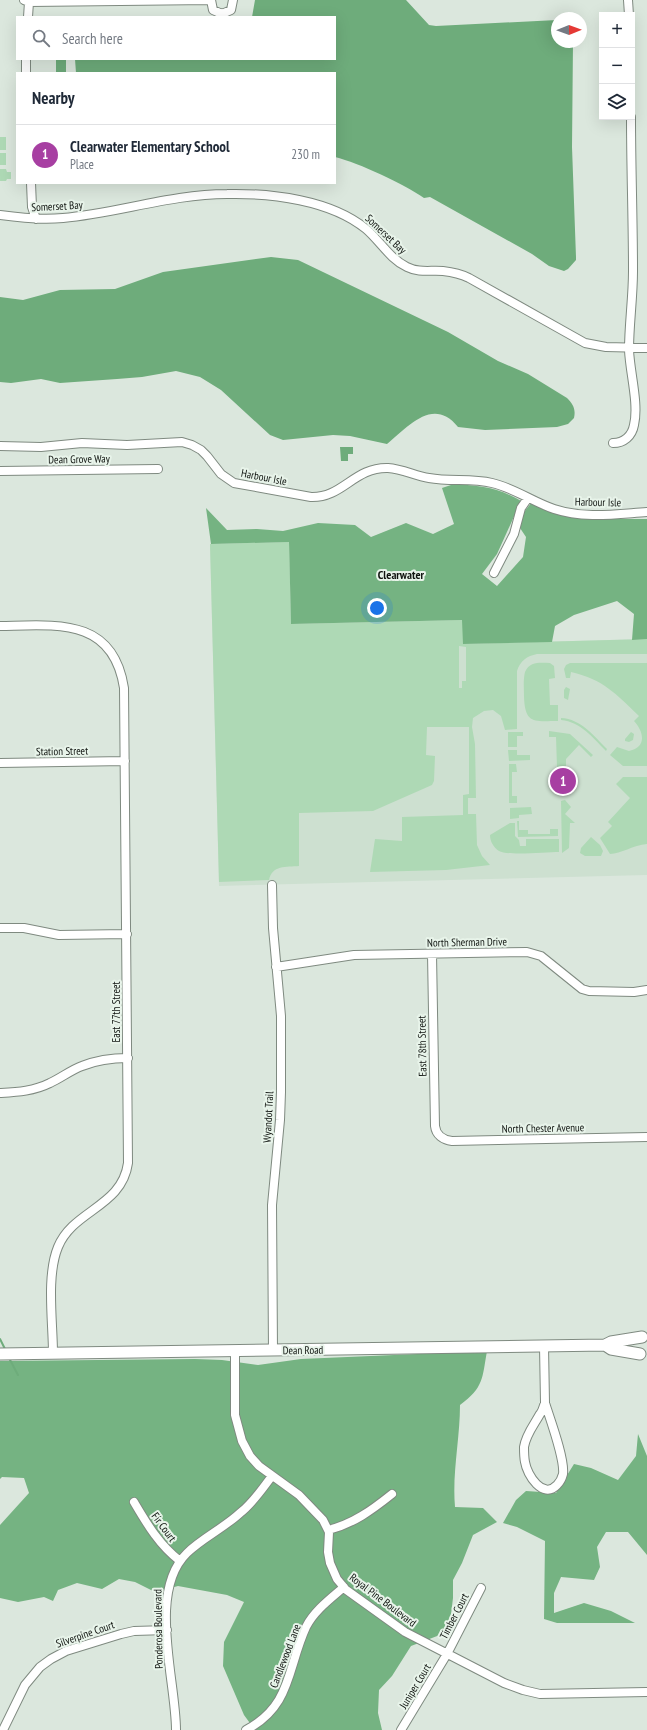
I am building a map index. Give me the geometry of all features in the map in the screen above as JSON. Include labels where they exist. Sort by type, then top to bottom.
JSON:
[{"type":"street","points":[[28,16],[26,1],[210,0],[213,10],[222,14],[231,10],[233,0]]},
{"type":"street","points":[[628,0],[629,12]]},
{"type":"street","points":[[26,60],[26,72]]},
{"type":"street","points":[[613,443],[620,443],[627,438],[632,432],[634,425],[635,406],[630,365],[629,322],[633,272],[631,120]]},
{"type":"street","points":[[31,184],[32,207],[36,219]]},
{"type":"street","name":"Somerset Bay","points":[[0,215],[36,219],[84,216],[170,199],[210,194],[251,194],[294,200],[331,209],[356,221],[374,236],[395,259],[410,268],[422,272],[443,271],[460,274],[582,341],[603,347],[647,348]]},
{"type":"street","name":"Harbour Isle","points":[[0,446],[40,447],[82,443],[127,444],[178,441],[189,444],[201,450],[221,474],[234,483],[311,497],[333,493],[354,478],[366,472],[389,468],[436,479],[469,480],[492,483],[511,489],[552,508],[579,514],[600,515],[647,512]]},
{"type":"street","name":"Dean Grove Way","points":[[0,471],[158,469]]},
{"type":"street","points":[[494,573],[514,534],[521,508],[528,498]]},
{"type":"street","name":"East 77th Street","points":[[0,626],[69,627],[88,633],[104,645],[116,661],[122,677],[124,688],[129,1156],[126,1173],[116,1192],[72,1227],[58,1247],[52,1274],[53,1354]]},
{"type":"street","name":"Station Street","points":[[0,763],[125,761]]},
{"type":"street","name":"Wyandot Trail","points":[[272,885],[273,928],[281,1016],[280,1120],[272,1205],[273,1351]]},
{"type":"street","points":[[0,928],[24,928],[59,935],[127,934]]},
{"type":"street","name":"North Sherman Drive","points":[[276,967],[354,955],[530,952],[541,956],[582,989],[589,991],[634,992],[647,990]]},
{"type":"street","name":"East 78th Street","points":[[432,954],[435,1126],[440,1136]]},
{"type":"street","points":[[1,1092],[18,1092],[40,1087],[80,1066],[92,1062],[112,1058],[128,1058]]},
{"type":"street","name":"North Chester Avenue","points":[[440,1136],[452,1141],[647,1137]]},
{"type":"street","points":[[644,1335],[639,1344],[644,1358]]},
{"type":"street","name":"Dean Road","points":[[0,1354],[235,1352],[605,1345],[611,1342],[644,1335]]},
{"type":"street","name":"Dean Road","points":[[605,1345],[611,1349],[644,1358]]},
{"type":"street","points":[[544,1346],[545,1403],[561,1457],[563,1469],[563,1475],[560,1482],[549,1490],[540,1487],[532,1479],[524,1462],[527,1436],[541,1414],[545,1403]]},
{"type":"street","name":"Royal Pine Boulevard","points":[[235,1352],[235,1415],[238,1432],[250,1456],[259,1466],[307,1502],[323,1520],[328,1530],[330,1563],[337,1579],[344,1587],[405,1632],[504,1683],[533,1693],[647,1692]]},
{"type":"street","name":"Ponderosa Boulevard","points":[[176,1730],[176,1713],[169,1672],[167,1630],[168,1585],[180,1561],[191,1549],[242,1512],[272,1476]]},
{"type":"street","points":[[328,1530],[359,1518],[392,1494]]},
{"type":"street","name":"Fir Court","points":[[134,1502],[152,1533],[166,1549],[180,1561]]},
{"type":"street","name":"Candlewood Lane","points":[[246,1730],[264,1718],[278,1702],[289,1681],[308,1625],[320,1608],[344,1587]]},
{"type":"street","name":"Timber Court","points":[[447,1654],[481,1588]]},
{"type":"street","name":"Silverpine Court","points":[[3,1730],[25,1685],[40,1667],[51,1658],[66,1651],[120,1634],[134,1631],[167,1630]]},
{"type":"street","name":"Juniper Court","points":[[401,1730],[447,1654]]},
{"type":"shaded area","points":[[255,0],[406,0],[429,25],[436,26],[551,20],[551,48],[573,48],[572,147],[576,260],[568,269],[564,271],[549,266],[532,254],[430,197],[424,198],[381,174],[336,157],[336,72],[76,72],[75,60],[336,60],[336,16],[252,16]]},
{"type":"shaded area","points":[[56,60],[66,60],[66,72],[56,72]]},
{"type":"shaded area","points":[[0,137],[6,137],[6,150],[0,150]]},
{"type":"shaded area","points":[[0,153],[6,153],[6,165],[0,165]]},
{"type":"shaded area","points":[[0,169],[6,169],[7,172],[11,172],[11,179],[0,181]]},
{"type":"shaded area","points":[[271,257],[298,260],[448,332],[498,361],[528,374],[567,398],[574,407],[574,418],[568,424],[557,427],[485,430],[458,427],[449,418],[439,414],[430,414],[412,423],[387,444],[350,436],[333,435],[283,440],[270,435],[221,390],[200,377],[176,371],[142,377],[60,383],[41,379],[11,383],[0,382],[0,297],[23,300],[60,290],[115,289],[163,272]]},
{"type":"shaded area","points":[[340,447],[353,447],[353,454],[348,454],[348,461],[341,461]]},
{"type":"shaded area","points":[[454,484],[489,488],[512,496],[521,501],[497,554],[482,574],[497,586],[523,557],[526,537],[520,528],[524,512],[532,502],[551,511],[585,519],[647,519],[647,639],[632,640],[634,614],[617,601],[574,615],[555,626],[552,642],[463,644],[462,620],[291,624],[289,542],[211,544],[206,508],[227,530],[257,529],[283,531],[318,523],[355,525],[371,537],[406,523],[433,534],[454,524],[442,488]]},
{"type":"shaded area","points":[[289,542],[291,624],[463,620],[463,644],[647,639],[647,875],[219,886],[210,544]]},
{"type":"shaded area","points":[[289,542],[291,624],[463,620],[464,644],[647,639],[647,654],[537,654],[530,656],[522,662],[517,671],[517,729],[505,730],[501,716],[493,710],[484,711],[473,718],[472,727],[475,744],[476,798],[468,798],[468,814],[476,814],[477,845],[482,856],[490,865],[446,870],[370,872],[375,839],[402,841],[402,817],[463,815],[463,795],[469,794],[469,727],[427,727],[426,755],[435,756],[434,781],[432,785],[373,811],[299,813],[299,866],[276,869],[269,880],[219,882],[210,544]],"holes":[[[459,646],[466,647],[466,681],[462,681],[462,688],[459,688]]]},
{"type":"shaded area","points":[[550,663],[554,666],[555,678],[549,679],[550,705],[558,705],[558,721],[533,720],[526,713],[524,697],[525,672],[532,664]]},
{"type":"shaded area","points":[[570,663],[647,663],[647,766],[623,766],[610,755],[617,747],[629,751],[639,746],[642,739],[642,734],[634,721],[639,716],[616,694],[601,683],[571,672],[570,678],[566,678],[564,669],[566,665]]},
{"type":"shaded area","points":[[566,687],[570,689],[568,700],[564,698],[564,690]]},
{"type":"shaded area","points":[[561,718],[575,721],[587,729],[607,749],[606,751],[586,731],[568,721],[561,720]]},
{"type":"shaded area","points":[[549,731],[570,734],[593,755],[591,757],[579,745],[566,759],[566,767],[557,767],[556,737],[549,737]]},
{"type":"shaded area","points":[[508,732],[523,732],[523,736],[517,736],[517,747],[508,747]]},
{"type":"shaded area","points":[[631,732],[634,734],[633,740],[629,742],[625,741],[625,739]]},
{"type":"shaded area","points":[[508,750],[517,750],[517,755],[530,755],[530,760],[509,761]]},
{"type":"shaded area","points":[[509,764],[516,764],[517,772],[512,772],[512,796],[517,796],[517,803],[509,803]]},
{"type":"shaded area","points":[[623,777],[647,777],[647,844],[610,854],[600,838],[612,826],[608,822],[630,798],[616,784]]},
{"type":"shaded area","points":[[565,800],[571,807],[565,814],[575,823],[570,823],[569,848],[562,853],[561,801]]},
{"type":"shaded area","points":[[531,807],[532,814],[519,815],[519,818],[510,819],[510,808]]},
{"type":"shaded area","points":[[517,821],[519,821],[519,830],[528,830],[528,834],[550,834],[550,829],[558,829],[558,836],[518,837]]},
{"type":"shaded area","points":[[510,823],[515,823],[515,836],[519,840],[520,846],[526,846],[526,839],[559,839],[559,852],[518,854],[499,851],[492,844],[490,835]]},
{"type":"shaded area","points":[[591,837],[600,845],[603,851],[601,856],[585,856],[580,853],[581,848]]},
{"type":"shaded area","points":[[487,1351],[481,1382],[474,1393],[460,1405],[454,1494],[455,1507],[483,1508],[497,1522],[473,1535],[462,1563],[453,1580],[453,1598],[450,1622],[445,1633],[411,1646],[392,1676],[379,1690],[378,1713],[382,1730],[255,1730],[244,1715],[223,1666],[224,1642],[244,1602],[227,1595],[178,1586],[155,1592],[135,1582],[119,1579],[102,1589],[77,1583],[58,1590],[53,1601],[44,1597],[18,1602],[0,1598],[0,1525],[29,1493],[24,1478],[2,1477],[0,1479],[0,1361],[195,1359],[222,1360],[258,1365],[301,1359]]},
{"type":"shaded area","points":[[638,1434],[647,1456],[647,1555],[628,1532],[606,1532],[597,1547],[600,1567],[594,1580],[561,1577],[554,1593],[554,1613],[584,1603],[611,1611],[635,1623],[557,1623],[544,1619],[545,1541],[517,1527],[503,1523],[516,1500],[526,1491],[556,1493],[574,1464],[591,1468],[618,1480],[636,1456]]},
{"type":"waterway","points":[[0,1339],[6,1351]]},
{"type":"waterway","points":[[9,1358],[18,1375]]},
{"type":"place","name":"Clearwater Elementary School","points":[[563,781]]},
{"type":"district","name":"Clearwater","points":[[401,574]]}]
